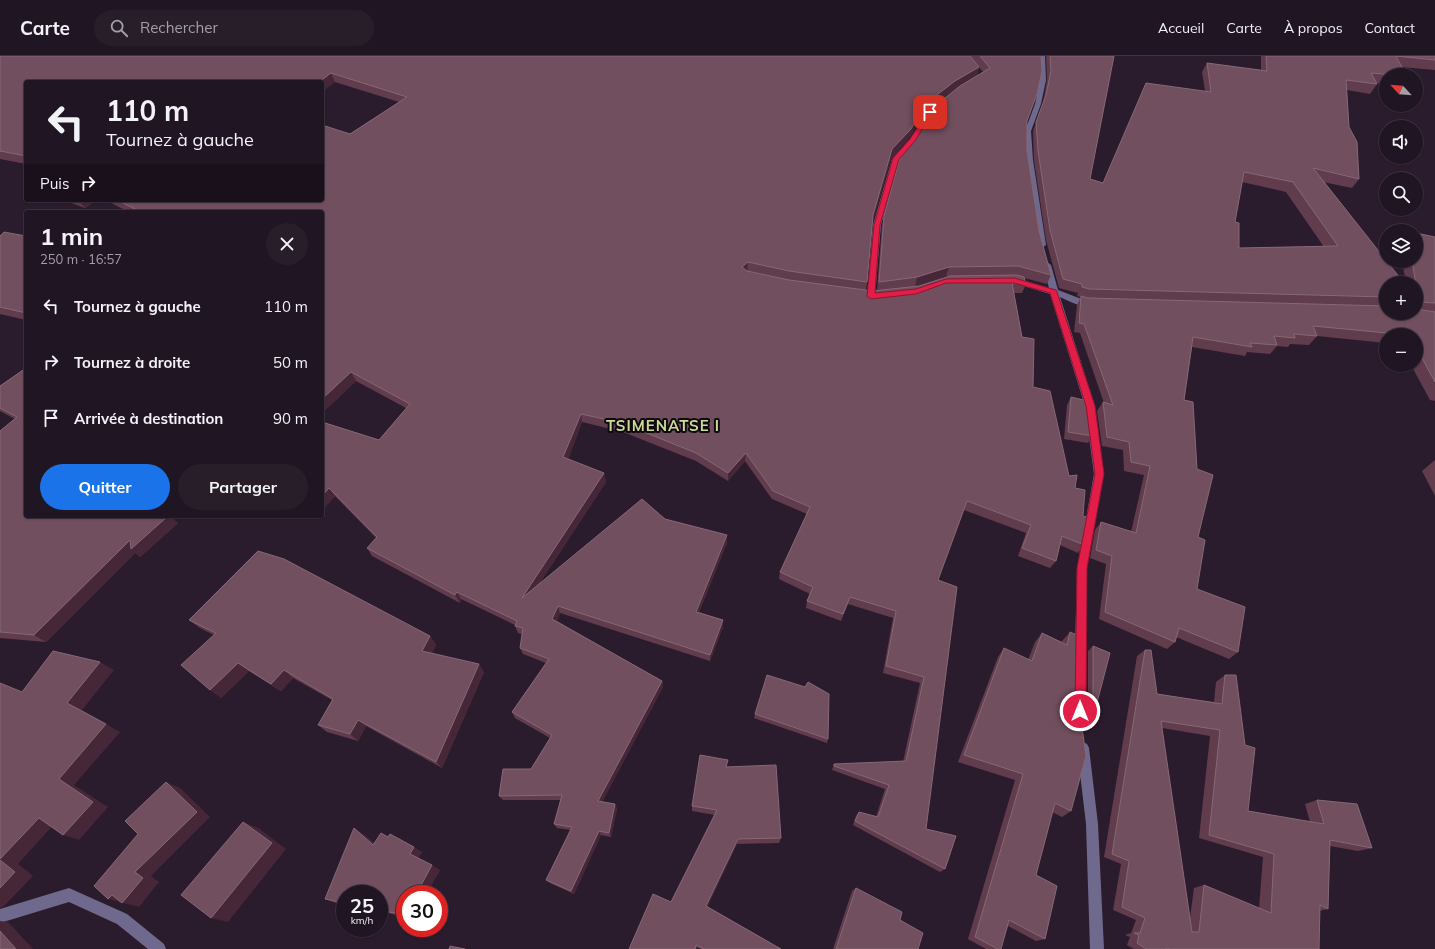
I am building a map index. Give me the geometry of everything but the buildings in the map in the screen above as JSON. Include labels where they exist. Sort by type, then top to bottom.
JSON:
[{"type":"street","points":[[1042,56],[1043,80],[1038,104],[1028,131],[1028,160],[1041,240],[1054,292],[1090,406],[1099,474],[1082,568],[1081,664]]},
{"type":"street","points":[[871,296],[877,225],[896,158],[913,140],[930,112],[949,98]]},
{"type":"street","points":[[1006,280],[1014,280],[1054,292],[1083,303],[1099,303]]},
{"type":"street","points":[[1081,735],[1092,824],[1097,949]]},
{"type":"street","points":[[0,916],[69,895],[122,919],[159,949]]},
{"type":"district","name":"TSIMENATSE I","points":[[663,426]]},
{"type":"route","points":[[930,112],[913,140],[896,158],[877,225],[871,296],[916,291],[946,281],[1014,280],[1054,292],[1090,406],[1099,474],[1082,568],[1080,711]]}]
